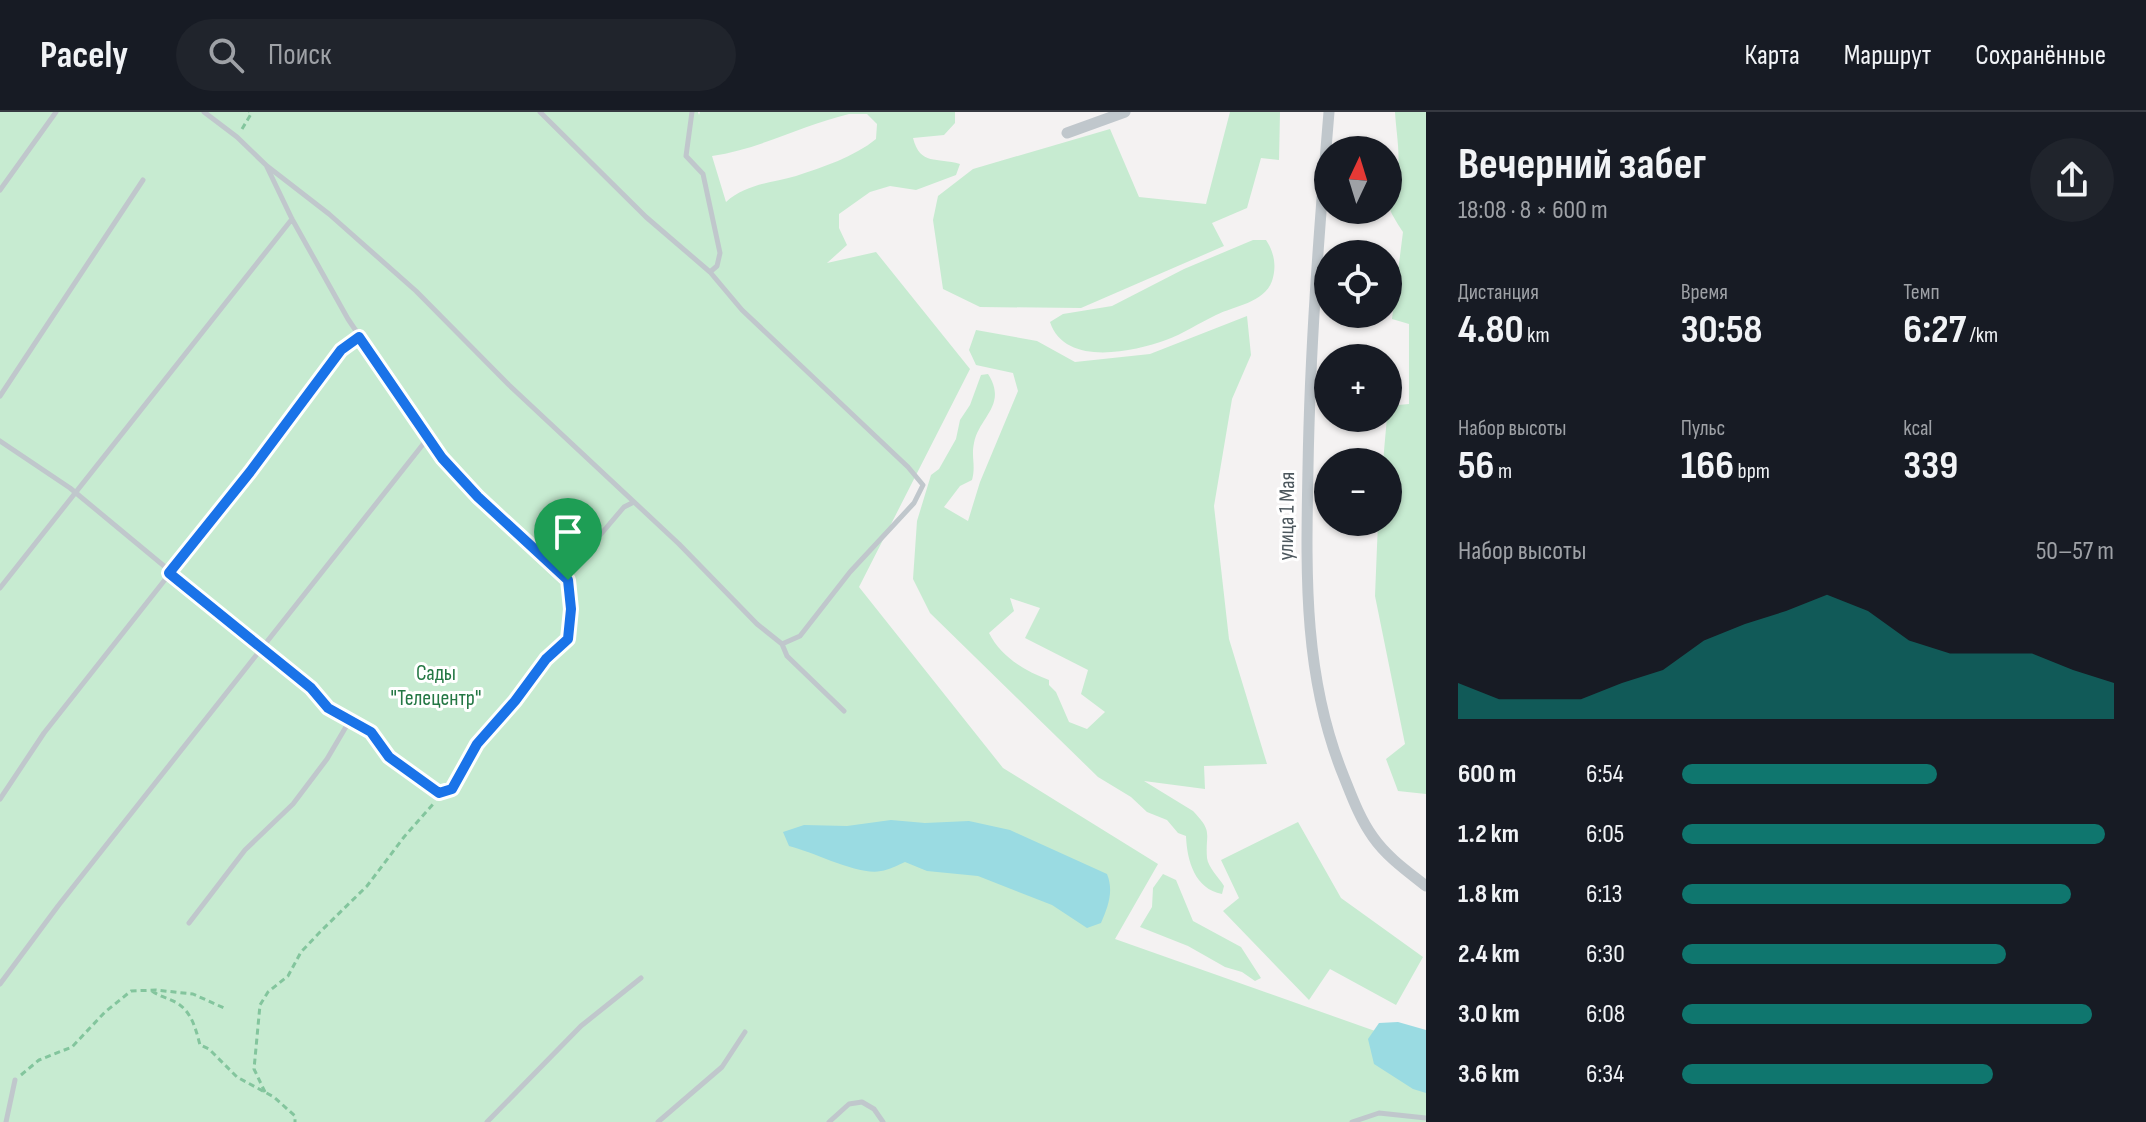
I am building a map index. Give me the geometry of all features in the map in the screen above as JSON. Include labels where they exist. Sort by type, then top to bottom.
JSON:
[{"type":"street","points":[[1067,133],[1125,112]]},
{"type":"street","name":"улица 1 Мая","points":[[1329,112],[1310,350],[1306,567],[1314,673],[1328,739],[1354,804],[1380,845],[1395,862],[1426,886]]},
{"type":"lane","points":[[0,190],[56,112]]},
{"type":"lane","points":[[204,112],[329,214],[416,291],[509,385],[634,502],[757,624],[782,644],[787,656],[844,711]]},
{"type":"lane","points":[[540,112],[646,217],[710,272],[742,310],[908,467],[923,485],[914,503],[850,572],[800,636],[782,644]]},
{"type":"lane","points":[[692,112],[686,156],[703,174],[720,253],[717,266],[710,272]]},
{"type":"lane","points":[[267,166],[292,219],[359,337],[442,458],[478,497],[568,580]]},
{"type":"lane","points":[[0,396],[143,180]]},
{"type":"lane","points":[[0,588],[292,219]]},
{"type":"lane","points":[[0,799],[44,733],[250,472],[341,350],[359,337]]},
{"type":"lane","points":[[0,984],[58,906],[428,438]]},
{"type":"lane","points":[[0,441],[76,494],[311,688],[328,708],[371,732],[389,757],[439,793],[452,789],[477,744],[515,701],[546,659],[568,639],[571,609],[567,574],[593,540],[624,507],[634,502]]},
{"type":"lane","points":[[189,923],[245,850],[293,804],[327,759],[350,720]]},
{"type":"lane","points":[[487,1122],[581,1026],[641,978]]},
{"type":"lane","points":[[658,1122],[722,1067],[745,1032]]},
{"type":"lane","points":[[6,1122],[15,1080]]},
{"type":"lane","points":[[829,1122],[849,1104],[862,1102],[874,1109],[883,1122]]},
{"type":"lane","points":[[1352,1122],[1379,1113],[1426,1118]]},
{"type":"path","points":[[237,137],[251,114],[249,112]]},
{"type":"path","points":[[265,1092],[254,1069],[260,1005],[268,992],[288,976],[301,952],[367,886],[404,837],[434,805],[439,793]]},
{"type":"path","points":[[151,990],[177,1003],[190,1015],[200,1045],[209,1049],[237,1077],[285,1106],[295,1116],[295,1122]]},
{"type":"path","points":[[15,1080],[39,1060],[72,1047],[105,1012],[131,991],[193,994],[224,1008]]},
{"type":"green space","name":"Сады \"Телецентр\"","points":[[0,112],[698,112],[699,115],[700,112],[955,112],[955,123],[944,135],[913,138],[925,157],[960,164],[956,175],[916,190],[890,186],[870,192],[839,214],[839,228],[847,245],[827,263],[876,252],[970,369],[859,587],[1003,768],[1158,864],[1115,939],[1426,1049],[1426,1122],[0,1122]],"holes":[[[849,114],[867,114],[877,124],[876,139],[867,145],[817,169],[750,188],[726,202],[712,156],[747,148]]]},
{"type":"green space","points":[[1230,112],[1280,112],[1279,160],[1261,158],[1247,208],[1212,223],[1224,246],[1081,308],[980,307],[943,289],[933,220],[938,196],[973,169],[1110,129],[1139,197],[1206,204]]},
{"type":"green space","points":[[1395,112],[1426,112],[1426,794],[1398,791],[1386,759],[1405,744],[1375,596],[1377,536],[1402,536],[1402,448],[1384,448],[1386,432],[1402,432],[1402,405],[1409,404],[1409,324],[1402,322],[1403,232],[1398,224],[1402,224],[1402,136],[1397,136]]},
{"type":"green space","points":[[1253,240],[1266,240],[1273,254],[1274,270],[1268,288],[1256,299],[1172,338],[1136,349],[1084,351],[1058,336],[1050,322],[1063,314],[1112,306],[1184,269]]},
{"type":"green space","points":[[1247,316],[1251,355],[1232,399],[1214,506],[1229,639],[1267,764],[1204,766],[1205,789],[1144,781],[1193,811],[1204,824],[1208,861],[1224,886],[1222,894],[1205,886],[1194,872],[1186,836],[1178,833],[1167,820],[1147,812],[1131,797],[1098,777],[930,613],[913,579],[917,521],[931,475],[939,469],[956,439],[960,420],[970,405],[981,375],[988,374],[995,394],[994,403],[974,443],[972,480],[960,486],[944,507],[968,521],[980,482],[1018,391],[1013,373],[976,365],[969,350],[976,330],[1037,341],[1075,362],[1150,354]],"holes":[[[1010,598],[1040,608],[1025,638],[1088,670],[1081,694],[1105,712],[1087,729],[1069,722],[1049,680],[1014,662],[989,633],[1014,611]]]},
{"type":"green space","points":[[1298,822],[1341,898],[1423,957],[1396,1005],[1330,969],[1309,1000],[1223,911],[1239,898],[1221,860]]},
{"type":"green space","points":[[1163,874],[1176,880],[1193,921],[1241,947],[1261,978],[1255,981],[1188,946],[1140,927],[1152,907],[1153,888]]},
{"type":"water","points":[[891,820],[925,823],[969,821],[1010,830],[1107,874],[1110,893],[1101,923],[1087,928],[1052,905],[978,876],[927,871],[905,862],[872,872],[849,867],[789,846],[783,832],[804,825],[847,826]]},
{"type":"water","points":[[1398,1022],[1426,1030],[1426,1093],[1413,1089],[1374,1064],[1368,1039],[1379,1023]]},
{"type":"route","points":[[359,337],[442,458],[478,497],[568,580],[571,609],[568,639],[546,659],[515,701],[477,744],[452,789],[439,793],[389,757],[371,732],[328,708],[311,688],[169,573],[250,472],[341,350],[359,337]]}]
